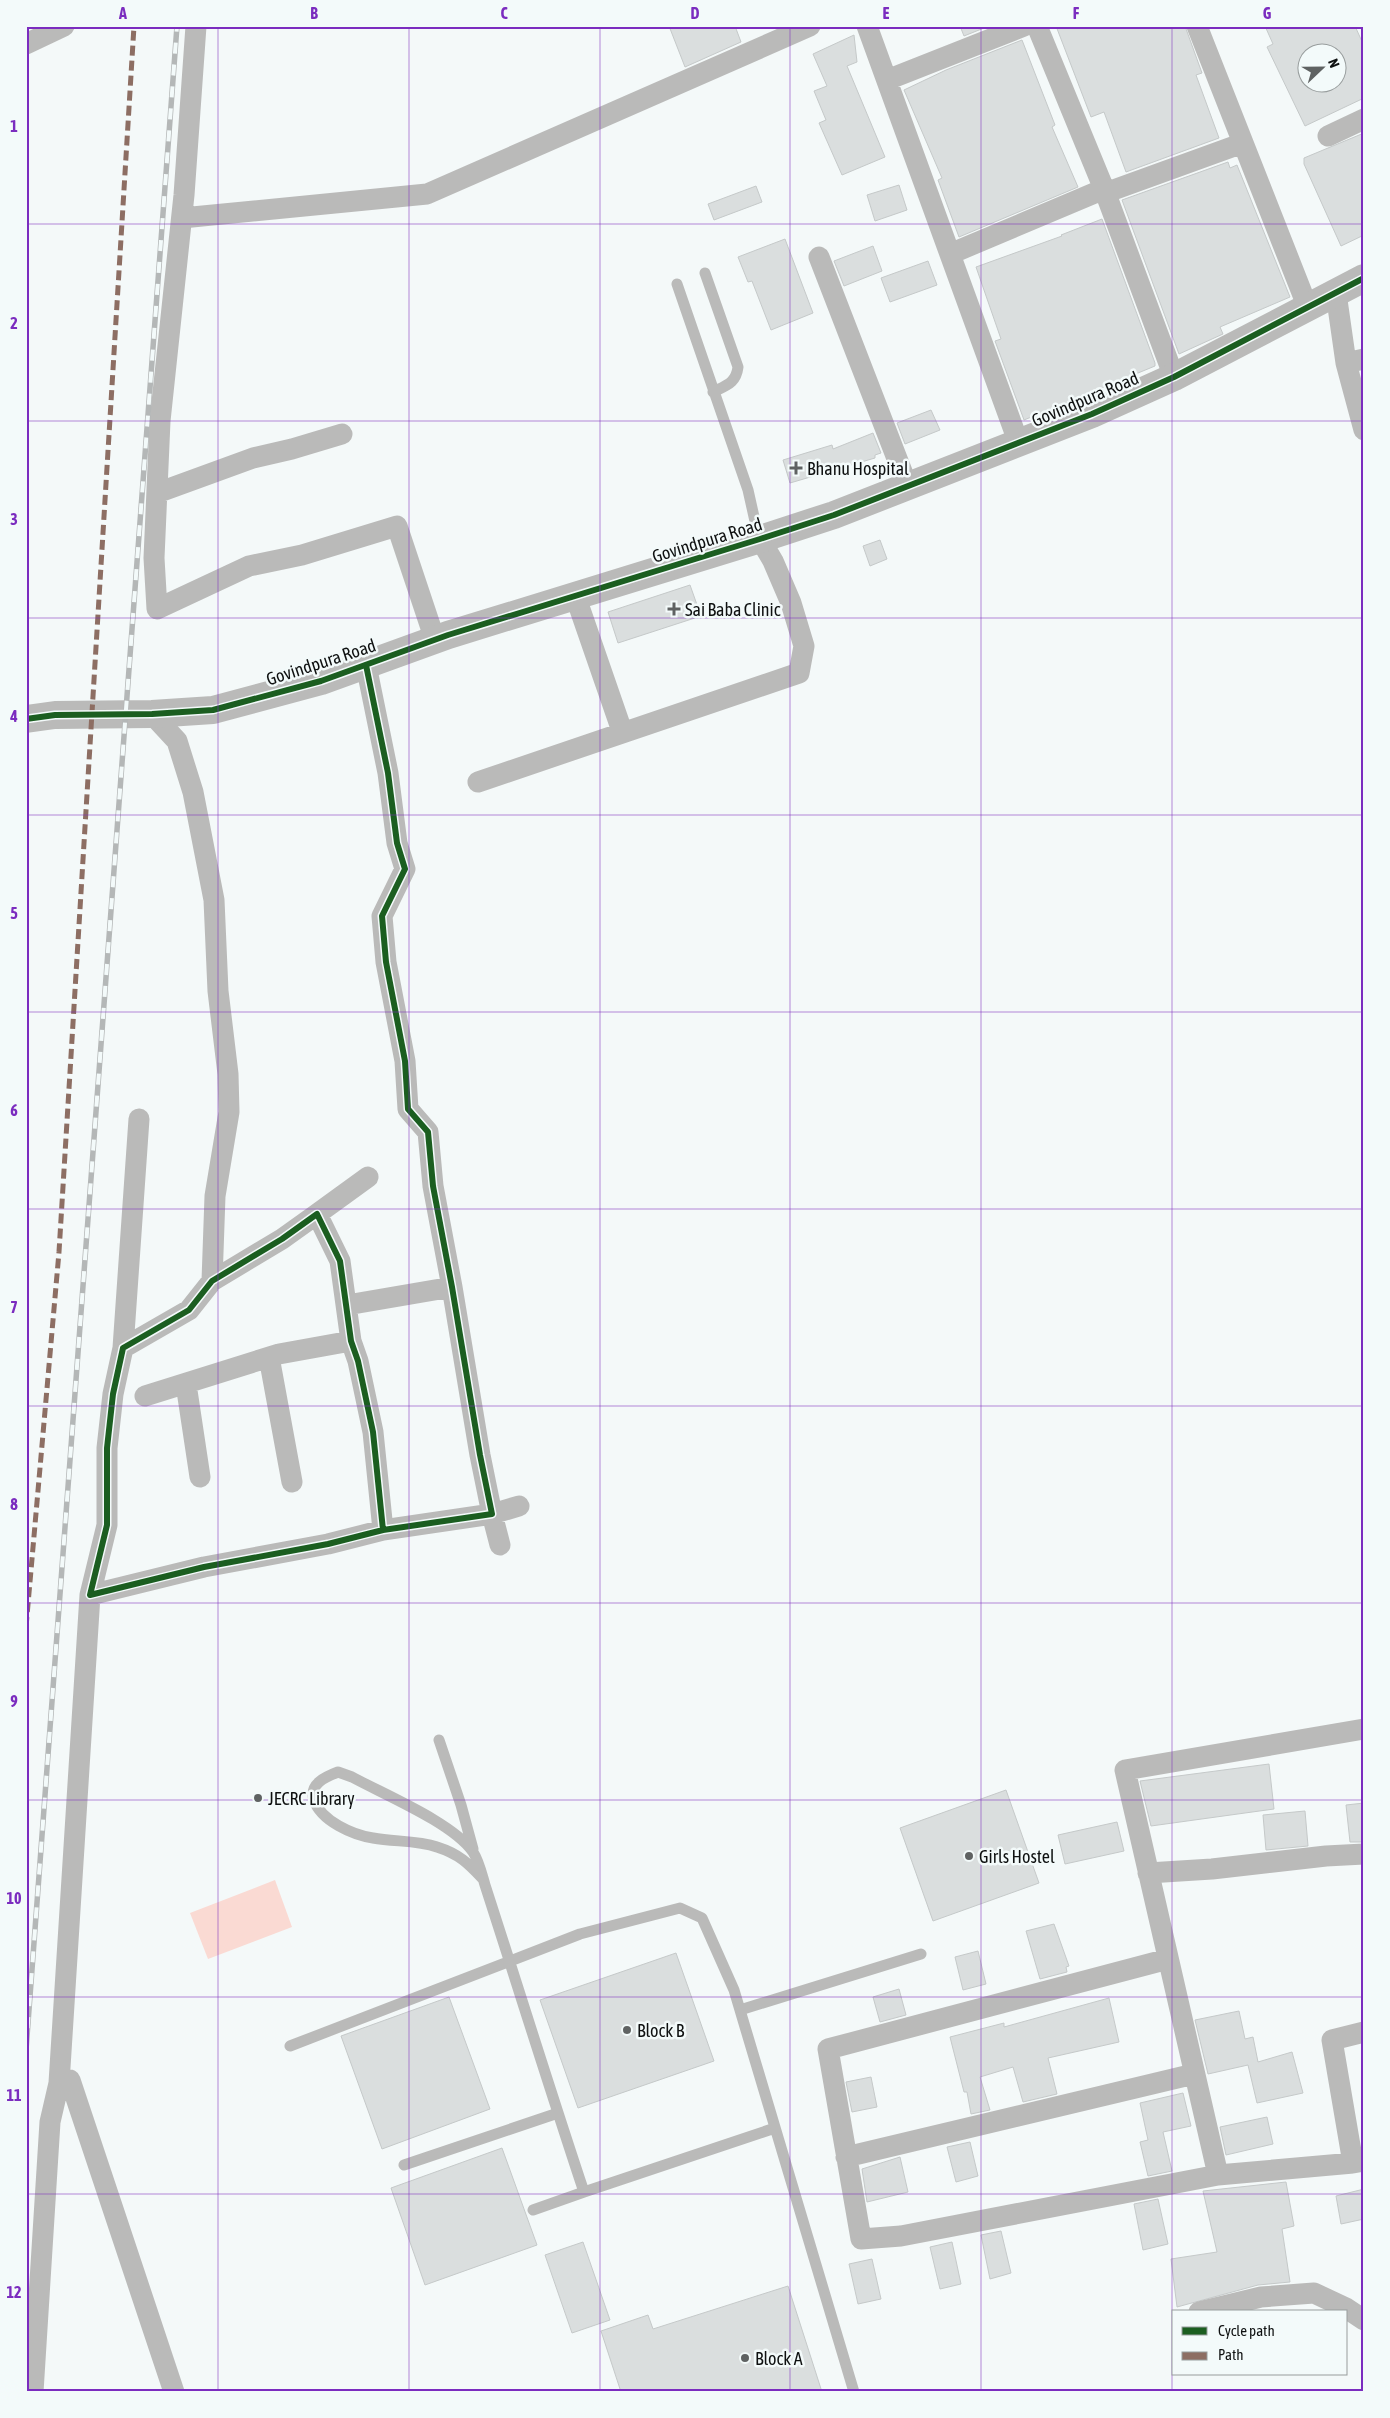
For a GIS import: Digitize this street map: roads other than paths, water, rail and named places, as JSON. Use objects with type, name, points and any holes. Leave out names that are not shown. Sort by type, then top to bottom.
[{"type":"street","points":[[26,44],[64,26]]},
{"type":"street","points":[[196,26],[182,218],[160,421],[154,558],[157,609],[249,566],[302,556],[397,526],[436,640]]},
{"type":"street","points":[[182,218],[427,194],[810,26]]},
{"type":"street","points":[[867,26],[1019,444]]},
{"type":"street","points":[[887,80],[1024,26]]},
{"type":"street","points":[[1036,26],[1104,191],[1174,377]]},
{"type":"street","points":[[1197,26],[1308,308]]},
{"type":"street","points":[[1328,136],[1364,119]]},
{"type":"street","points":[[950,254],[1104,191],[1243,142]]},
{"type":"street","points":[[819,257],[908,487]]},
{"type":"street","name":"Govindpura Road","points":[[26,719],[55,715],[152,714],[213,710],[321,681],[436,640],[575,595],[760,540],[908,487],[1092,414],[1174,377],[1364,278]]},
{"type":"street","points":[[1336,293],[1355,361],[1364,430]]},
{"type":"street","points":[[157,493],[253,458],[342,434]]},
{"type":"street","points":[[478,782],[622,731],[799,673],[804,646],[791,603],[777,570],[760,540]]},
{"type":"street","points":[[575,595],[622,731]]},
{"type":"street","points":[[366,665],[388,773],[397,843],[405,869],[382,916],[386,962],[406,1061],[408,1109],[428,1132],[433,1186],[452,1286],[461,1353],[492,1514],[500,1546]]},
{"type":"street","points":[[152,714],[177,741],[193,792],[214,900],[218,992],[228,1074],[229,1112],[215,1196],[212,1281]]},
{"type":"street","points":[[33,2392],[50,2122],[59,2083],[90,1595],[107,1525],[108,1448],[113,1394],[123,1348],[139,1119]]},
{"type":"street","points":[[123,1348],[189,1310],[212,1281],[282,1238],[368,1177]]},
{"type":"street","points":[[317,1214],[340,1260],[351,1341],[358,1361],[373,1432],[383,1530]]},
{"type":"street","points":[[347,1305],[452,1286]]},
{"type":"street","points":[[145,1396],[269,1357],[351,1341]]},
{"type":"street","points":[[269,1357],[292,1482]]},
{"type":"street","points":[[186,1384],[200,1477]]},
{"type":"street","points":[[90,1595],[204,1567],[328,1544],[383,1530],[492,1514],[519,1506]]},
{"type":"street","points":[[1218,2176],[1125,1770],[1364,1729]]},
{"type":"street","points":[[1148,1873],[1212,1869],[1326,1856],[1364,1854]]},
{"type":"street","points":[[1168,1959],[828,2049],[861,2239],[901,2236],[1218,2176],[1358,2162],[1332,2040],[1364,2032]]},
{"type":"street","points":[[846,2157],[1194,2074]]},
{"type":"street","points":[[59,2083],[70,2080],[174,2392]]},
{"type":"street","points":[[1207,2310],[1261,2297],[1314,2293],[1346,2308],[1364,2320]]},
{"type":"lane","points":[[705,273],[738,367],[737,376],[733,382],[713,392]]},
{"type":"lane","points":[[676,284],[748,490],[760,540]]},
{"type":"lane","points":[[439,1740],[584,2192]]},
{"type":"lane","points":[[474,1853],[453,1831],[352,1777],[338,1772],[325,1777],[315,1786],[312,1794],[316,1806],[324,1816],[341,1826],[371,1838],[436,1846],[460,1856],[483,1879]]},
{"type":"lane","points":[[290,2046],[580,1934],[680,1908],[702,1918],[734,1990],[854,2392]]},
{"type":"lane","points":[[740,2010],[921,1954]]},
{"type":"lane","points":[[404,2165],[558,2113]]},
{"type":"lane","points":[[533,2210],[775,2128]]},
{"type":"railway","points":[[26,2050],[177,26]]},
{"type":"place","name":"Bhanu Hospital","points":[[796,468]]},
{"type":"place","name":"Sai Baba Clinic","points":[[674,609]]},
{"type":"place","name":"JECRC Library","points":[[258,1798]]},
{"type":"place","name":"Girls Hostel","points":[[969,1856]]},
{"type":"place","name":"Block B","points":[[627,2030]]},
{"type":"place","name":"Block A","points":[[745,2358]]}]
